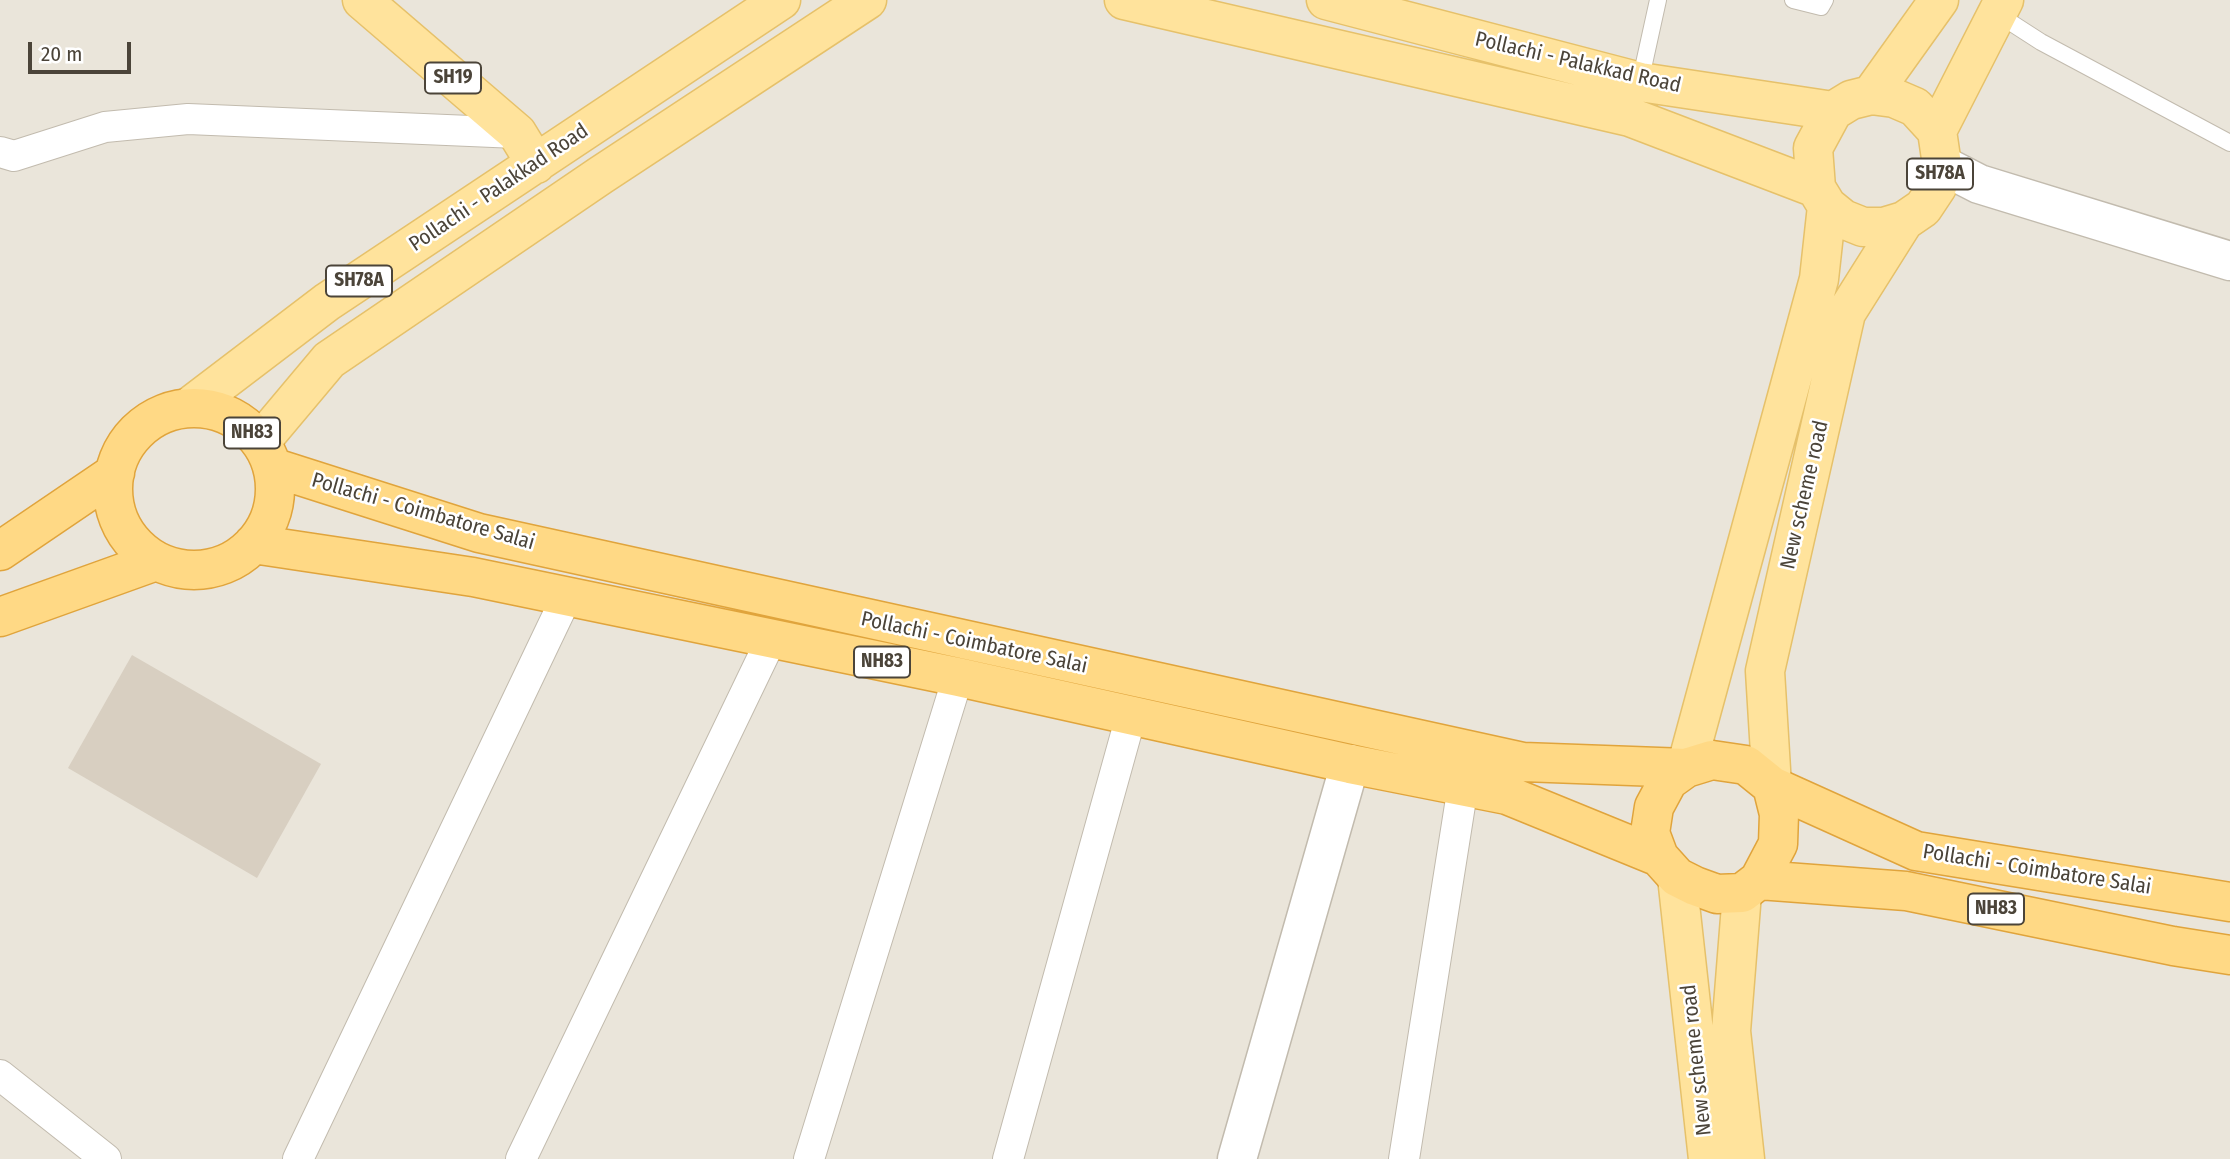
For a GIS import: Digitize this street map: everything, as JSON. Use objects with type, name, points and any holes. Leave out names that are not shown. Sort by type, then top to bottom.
[{"type":"highway","name":"Pollachi - Coimbatore Salai","points":[[189,407],[216,410],[241,422],[266,454],[275,494],[268,521],[253,544],[231,561],[207,569],[181,569],[156,561],[135,545],[121,524],[114,499],[115,472],[124,448],[140,428],[162,414],[189,407]]},
{"type":"highway","name":"Pollachi - Coimbatore Salai","points":[[266,454],[479,533],[1523,762],[1686,768],[1713,760],[1746,765],[1772,786],[1916,850],[2230,902]]},
{"type":"highway","points":[[0,551],[115,472]]},
{"type":"highway","name":"Pollachi - Coimbatore Salai","points":[[253,544],[473,577],[958,677],[1350,764],[1517,797],[1668,867],[1695,886],[1717,894],[1751,886],[1906,891],[2173,946],[2230,955]]},
{"type":"highway","points":[[0,617],[156,561]]},
{"type":"highway","points":[[1668,867],[1650,833],[1654,807],[1668,781],[1686,768]]},
{"type":"highway","points":[[1751,886],[1778,844],[1779,814],[1772,786]]},
{"type":"main road","name":"SH19","points":[[362,0],[526,148]]},
{"type":"main road","name":"Pollachi - Palakkad Road","points":[[189,407],[526,148],[781,0]]},
{"type":"main road","points":[[266,454],[329,360],[601,175],[867,0]]},
{"type":"main road","points":[[1124,0],[1630,117],[1821,197]]},
{"type":"main road","name":"Pollachi - Palakkad Road","points":[[1326,0],[1640,82],[1833,111]]},
{"type":"main road","points":[[1821,197],[1812,148],[1833,111],[1851,100],[1871,95],[1939,0]]},
{"type":"main road","name":"SH78A","points":[[1821,197],[1843,219],[1863,227],[1884,227],[1904,221],[1923,208],[2000,7]]},
{"type":"main road","name":"SH78A","points":[[1871,95],[1894,98],[1914,107],[1939,161]]},
{"type":"main road","name":"New scheme road","points":[[1686,768],[1819,279],[1821,197]]},
{"type":"main road","name":"New scheme road","points":[[1772,786],[1765,671],[1846,313],[1904,221]]},
{"type":"main road","name":"New scheme road","points":[[1668,867],[1708,1159]]},
{"type":"main road","name":"New scheme road","points":[[1745,1159],[1731,1031],[1751,886]]},
{"type":"street","points":[[0,152],[14,156],[105,127],[188,119],[526,148]]},
{"type":"street","points":[[1939,161],[1979,184],[2230,261]]},
{"type":"street","points":[[298,1159],[567,596]]},
{"type":"street","points":[[522,1159],[771,640]]},
{"type":"street","points":[[809,1159],[958,677]]},
{"type":"street","points":[[1008,1159],[1131,716]]},
{"type":"street","points":[[1237,1159],[1350,764]]},
{"type":"street","points":[[1404,1159],[1463,786]]},
{"type":"street","points":[[0,1075],[106,1159]]},
{"type":"lane","points":[[1640,82],[1658,0]]},
{"type":"lane","points":[[1793,0],[1821,7],[1825,0]]},
{"type":"lane","points":[[2000,7],[2041,42],[2230,143]]},
{"type":"shaded area","points":[[0,0],[2230,0],[2230,1159],[0,1159]]},
{"type":"building","points":[[132,655],[321,764],[257,878],[68,768]]}]
